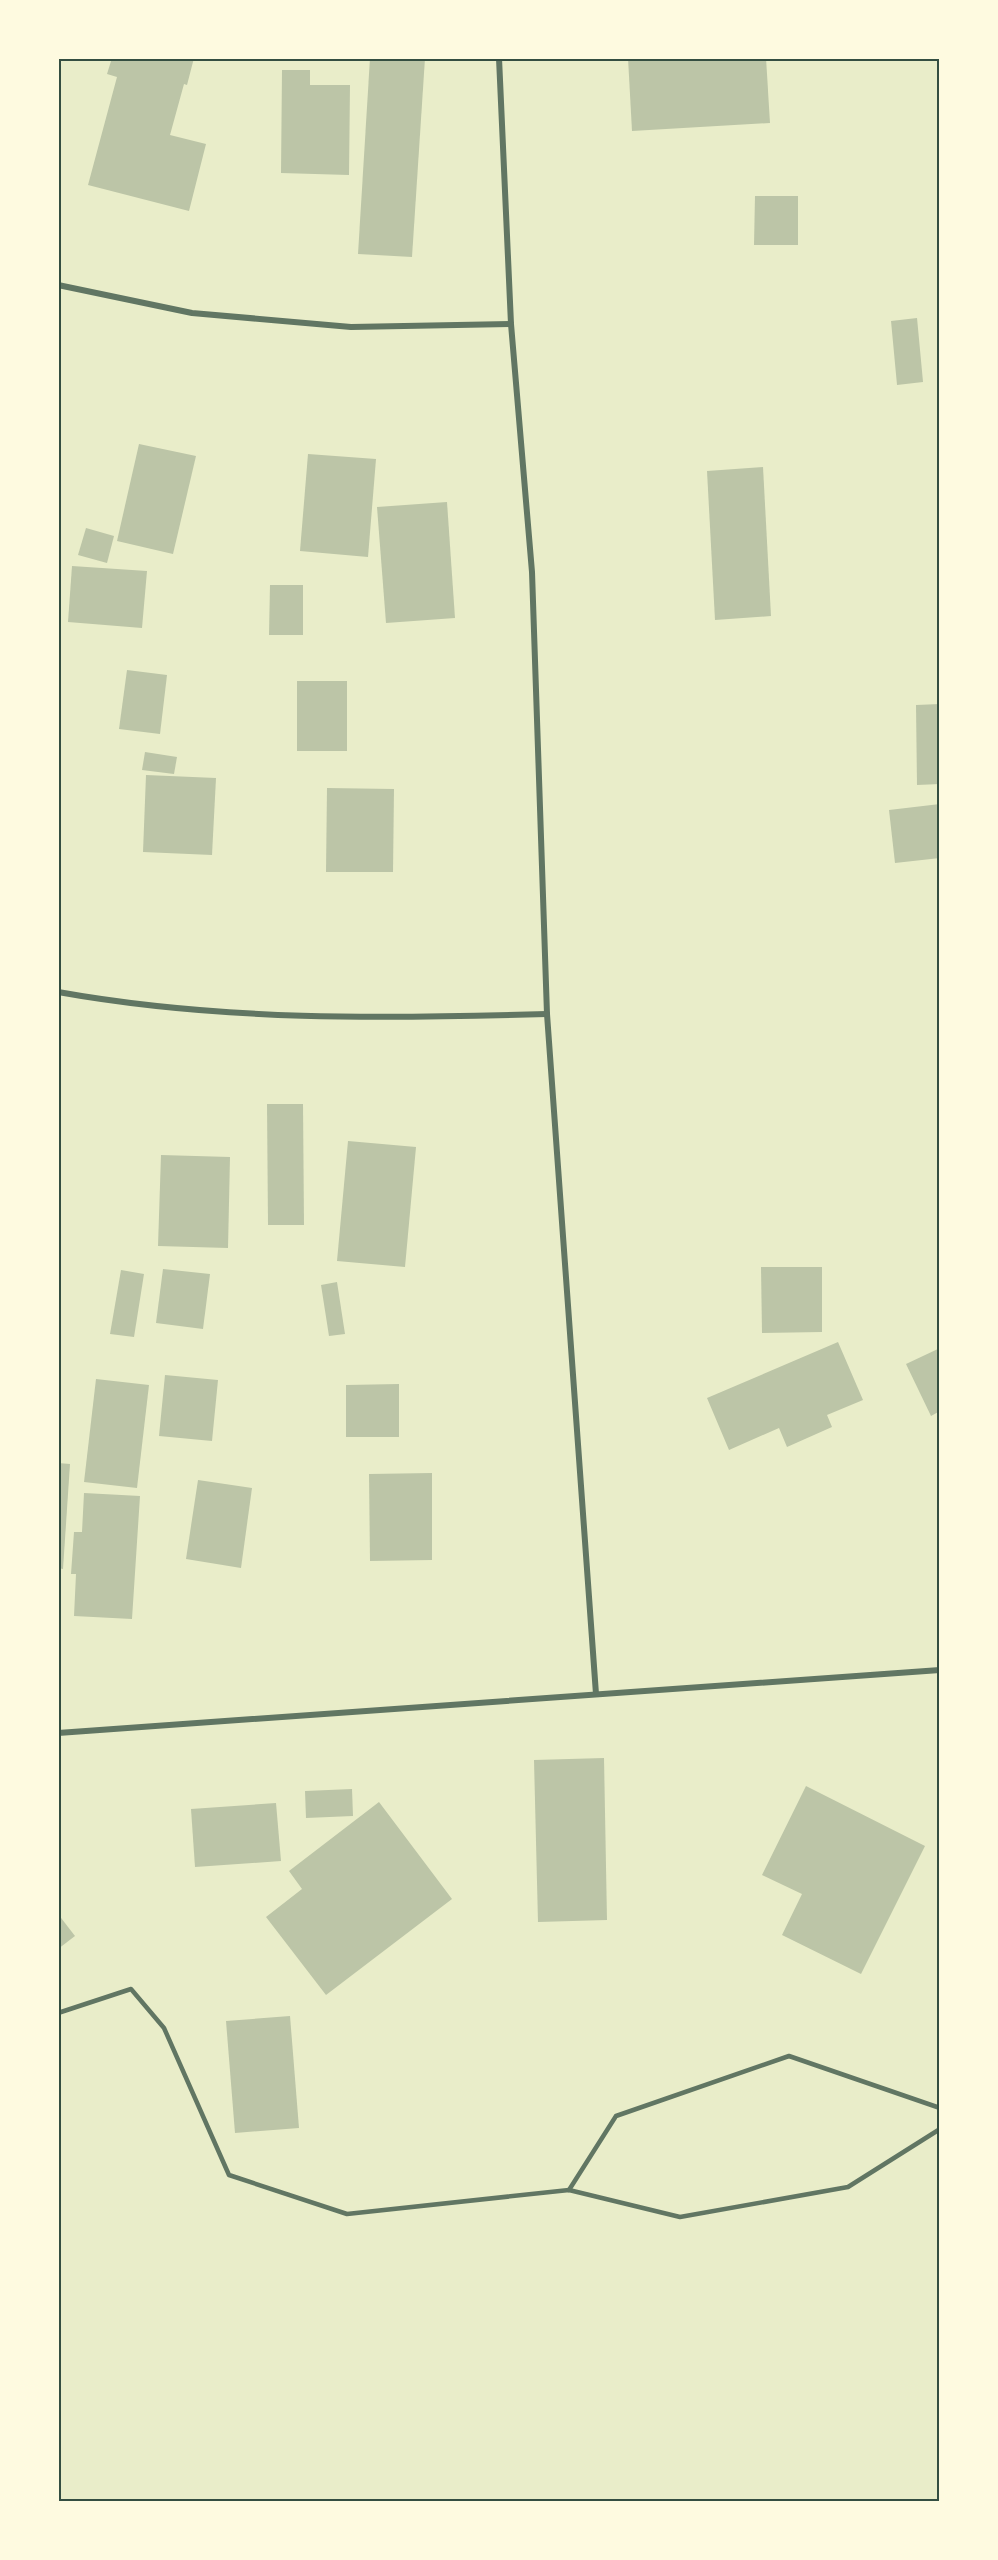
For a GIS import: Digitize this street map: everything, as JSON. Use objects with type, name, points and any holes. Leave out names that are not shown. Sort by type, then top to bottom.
[{"type":"street","points":[[499,58],[511,324],[532,572],[547,1014],[596,1694]]},
{"type":"street","points":[[58,285],[204,314],[351,327],[511,324]]},
{"type":"street","points":[[58,992],[96,999],[245,1014],[396,1018],[547,1014]]},
{"type":"street","points":[[58,1733],[939,1670]]},
{"type":"lane","points":[[58,2013],[131,1989],[164,2028],[229,2175],[347,2214],[569,2190],[680,2217],[848,2187],[939,2129]]},
{"type":"lane","points":[[569,2190],[616,2116],[789,2056],[939,2108]]},
{"type":"building","points":[[112,58],[194,58],[187,85],[184,84],[170,135],[206,144],[189,211],[88,185],[117,77],[107,74]]},
{"type":"building","points":[[370,58],[425,58],[412,257],[358,254]]},
{"type":"building","points":[[628,58],[766,58],[770,123],[632,131]]},
{"type":"building","points":[[282,70],[310,70],[310,85],[350,85],[349,175],[281,173]]},
{"type":"building","points":[[755,196],[798,196],[798,245],[754,245]]},
{"type":"building","points":[[917,318],[923,382],[897,385],[891,321]]},
{"type":"building","points":[[139,444],[196,456],[173,554],[117,541]]},
{"type":"building","points":[[308,454],[376,459],[368,557],[300,551]]},
{"type":"building","points":[[763,467],[771,616],[715,620],[707,471]]},
{"type":"building","points":[[447,502],[455,618],[386,623],[377,507]]},
{"type":"building","points":[[86,528],[114,536],[107,563],[78,555]]},
{"type":"building","points":[[72,566],[147,571],[142,628],[68,622]]},
{"type":"building","points":[[270,585],[303,585],[303,635],[269,635]]},
{"type":"building","points":[[127,670],[167,675],[160,734],[119,729]]},
{"type":"building","points":[[297,681],[347,681],[347,751],[297,751]]},
{"type":"building","points":[[940,704],[940,784],[917,785],[916,705]]},
{"type":"building","points":[[145,752],[177,757],[174,774],[142,770]]},
{"type":"building","points":[[146,775],[216,778],[212,855],[143,852]]},
{"type":"building","points":[[327,788],[394,789],[393,872],[326,872]]},
{"type":"building","points":[[940,804],[940,858],[895,863],[889,810]]},
{"type":"building","points":[[267,1104],[303,1104],[304,1225],[268,1225]]},
{"type":"building","points":[[348,1141],[416,1147],[405,1267],[337,1261]]},
{"type":"building","points":[[161,1155],[230,1157],[228,1248],[158,1246]]},
{"type":"building","points":[[761,1267],[822,1267],[822,1332],[762,1333]]},
{"type":"building","points":[[163,1269],[210,1274],[203,1329],[156,1323]]},
{"type":"building","points":[[121,1270],[144,1274],[134,1337],[110,1334]]},
{"type":"building","points":[[337,1282],[345,1334],[329,1336],[321,1285]]},
{"type":"building","points":[[838,1342],[863,1400],[827,1415],[832,1427],[787,1447],[779,1428],[729,1450],[707,1398]]},
{"type":"building","points":[[940,1348],[940,1411],[931,1416],[906,1364]]},
{"type":"building","points":[[165,1375],[218,1380],[212,1441],[159,1436]]},
{"type":"building","points":[[96,1379],[149,1385],[137,1488],[84,1482]]},
{"type":"building","points":[[399,1384],[399,1437],[346,1437],[346,1385]]},
{"type":"building","points":[[58,1463],[70,1464],[63,1569],[58,1568]]},
{"type":"building","points":[[432,1473],[432,1560],[370,1561],[369,1474]]},
{"type":"building","points":[[198,1480],[252,1488],[241,1568],[186,1559]]},
{"type":"building","points":[[84,1493],[140,1496],[132,1619],[74,1616],[76,1574],[71,1574],[74,1532],[82,1532]]},
{"type":"building","points":[[604,1758],[607,1920],[538,1922],[534,1760]]},
{"type":"building","points":[[806,1786],[925,1846],[861,1974],[782,1935],[802,1894],[762,1875]]},
{"type":"building","points":[[352,1789],[353,1816],[306,1818],[305,1791]]},
{"type":"building","points":[[379,1802],[452,1899],[326,1995],[266,1917],[302,1889],[289,1871]]},
{"type":"building","points":[[276,1803],[281,1861],[195,1867],[191,1809]]},
{"type":"building","points":[[58,1914],[75,1936],[58,1949]]},
{"type":"building","points":[[290,2016],[299,2128],[235,2133],[226,2021]]}]
